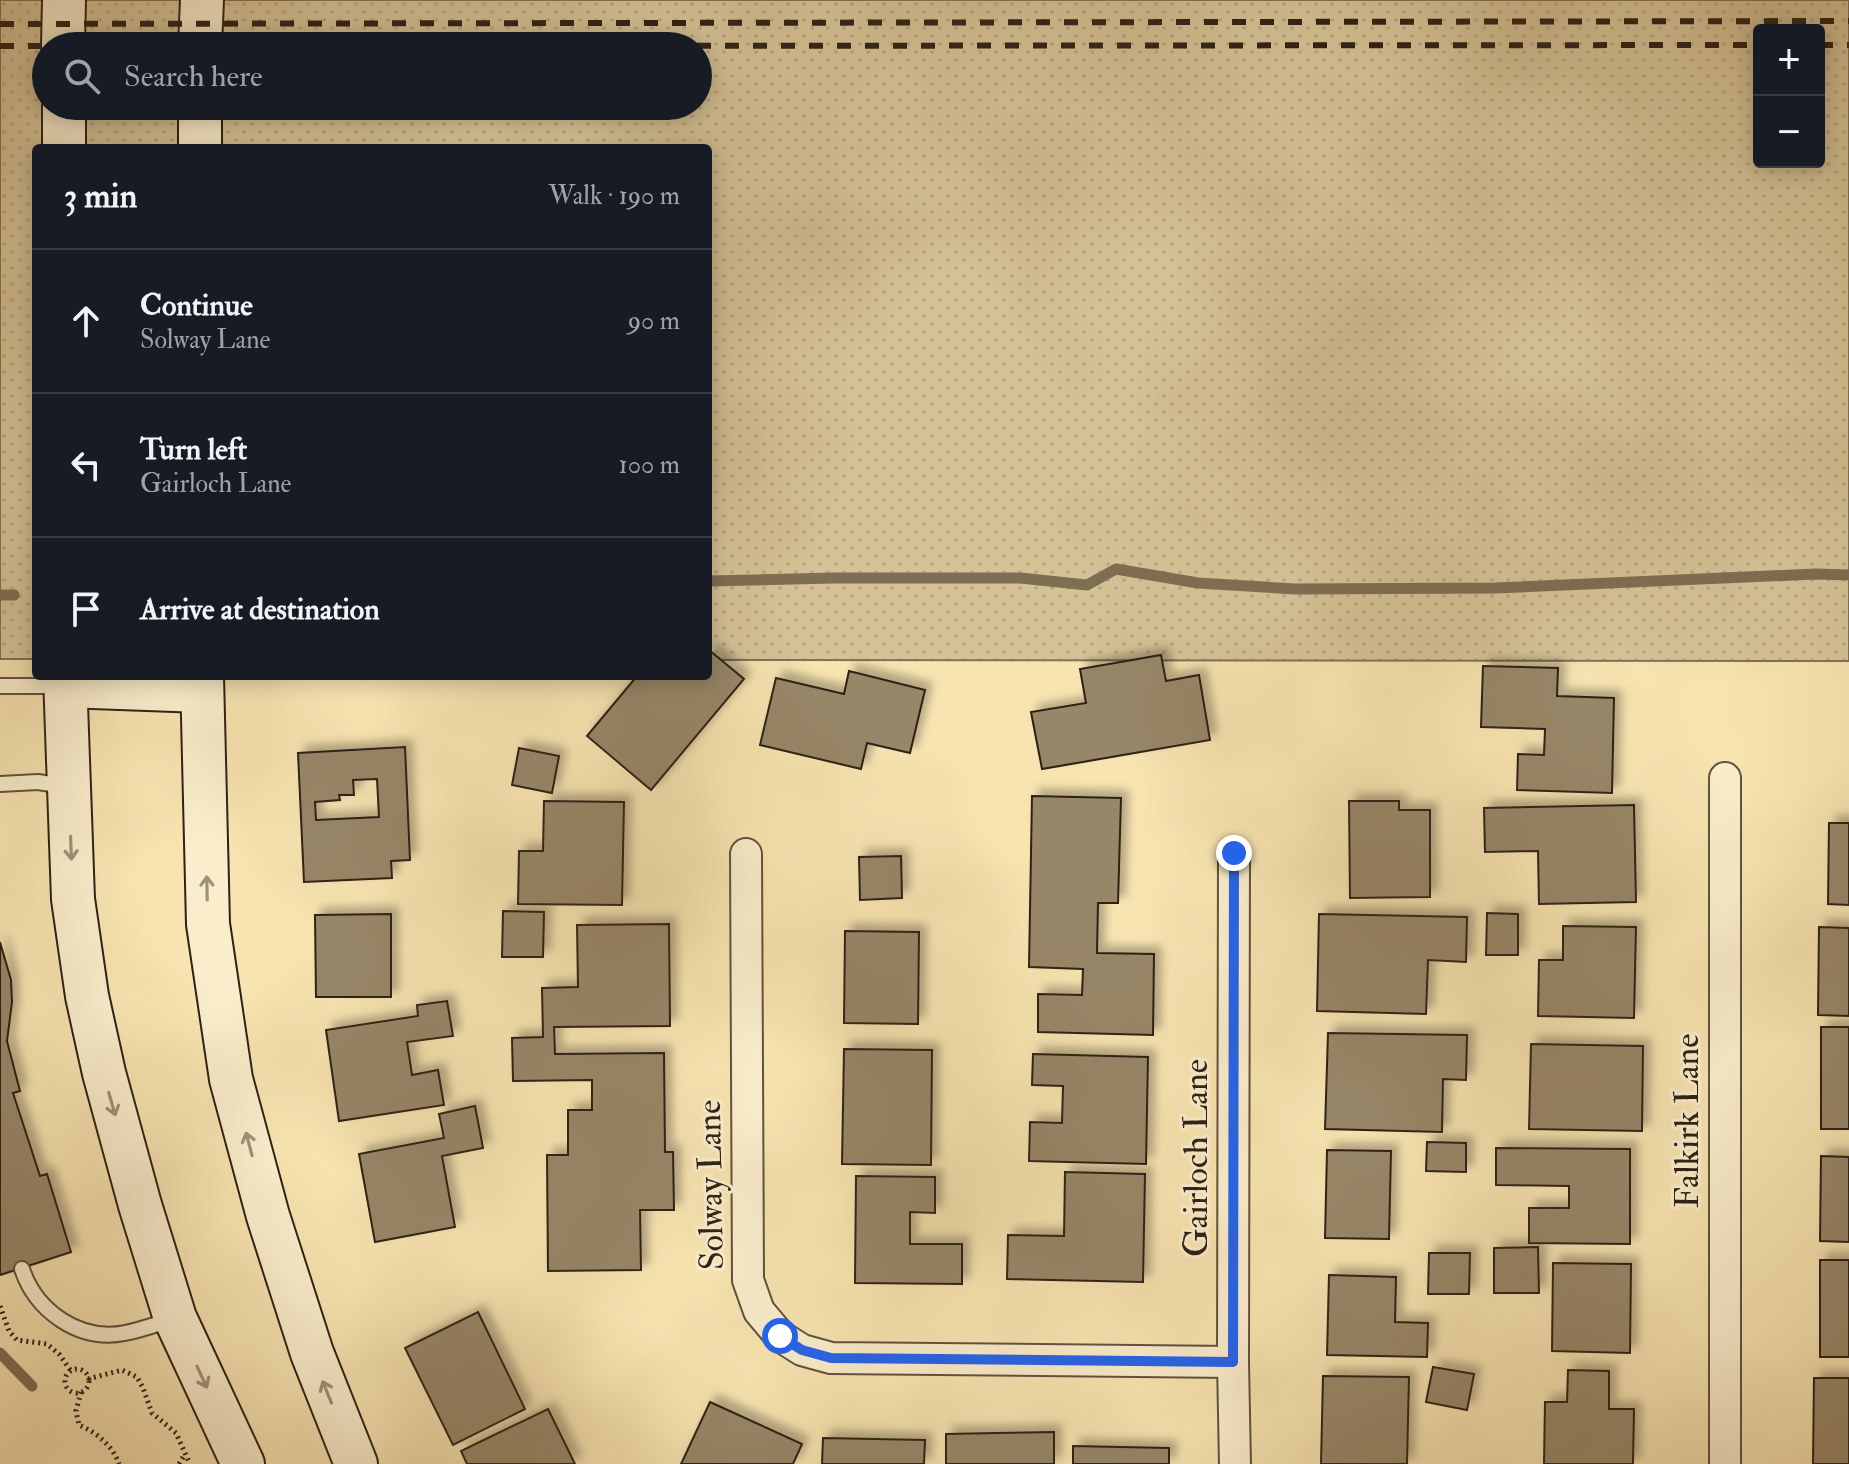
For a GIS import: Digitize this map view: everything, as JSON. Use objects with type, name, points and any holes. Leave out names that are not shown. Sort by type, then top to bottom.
[{"type":"main road","points":[[63,32],[64,0]]},
{"type":"main road","points":[[201,32],[202,0]]},
{"type":"main road","points":[[64,120],[64,144]]},
{"type":"main road","points":[[200,120],[200,144]]},
{"type":"main road","points":[[243,1464],[175,1318],[108,1088],[87,996],[73,899],[65,681],[202,684],[208,924],[231,1079],[268,1216],[312,1353],[356,1464]]},
{"type":"street","name":"Falkirk Lane","points":[[1725,778],[1725,1464]]},
{"type":"street","name":"Gairloch Lane","points":[[1234,853],[1235,1464]]},
{"type":"street","name":"Solway Lane","points":[[746,854],[748,1280],[759,1311],[780,1336],[802,1350],[831,1358],[1233,1362]]},
{"type":"lane","points":[[0,686],[65,681]]},
{"type":"lane","points":[[0,784],[38,782],[68,787]]},
{"type":"lane","points":[[22,1269],[36,1298],[70,1327],[94,1333],[122,1334],[175,1318]]},
{"type":"path","points":[[0,1306],[9,1331],[17,1340],[47,1344],[71,1371]]},
{"type":"path","points":[[80,1369],[88,1379],[86,1389],[81,1392],[74,1392],[65,1383],[71,1371],[80,1369]]},
{"type":"path","points":[[88,1379],[122,1370],[137,1377],[152,1413],[176,1433],[190,1464]]},
{"type":"path","points":[[81,1392],[76,1411],[79,1425],[103,1441],[119,1464]]},
{"type":"path","points":[[179,1464],[186,1454]]},
{"type":"shaded area","points":[[0,0],[1849,0],[1849,661],[712,660],[712,144],[32,144],[32,659],[0,659]]},
{"type":"building","points":[[712,652],[744,679],[651,790],[587,736],[634,680],[712,680]]},
{"type":"building","points":[[1161,655],[1166,681],[1199,675],[1210,740],[1042,769],[1031,712],[1086,703],[1080,669]]},
{"type":"building","points":[[1483,666],[1558,668],[1557,696],[1614,698],[1612,793],[1517,790],[1518,754],[1544,755],[1545,729],[1481,727]]},
{"type":"building","points":[[849,671],[925,690],[910,753],[867,743],[861,769],[760,745],[776,678],[844,694]]},
{"type":"building","points":[[405,747],[410,860],[391,861],[392,878],[304,882],[298,753]],"holes":[[[377,779],[379,817],[316,820],[315,802],[340,800],[339,795],[354,795],[353,780]]]},
{"type":"building","points":[[519,748],[559,756],[552,793],[512,785]]},
{"type":"building","points":[[1032,796],[1121,798],[1118,903],[1098,903],[1097,953],[1154,954],[1153,1035],[1038,1032],[1038,994],[1082,995],[1083,969],[1029,967]]},
{"type":"building","points":[[544,801],[624,802],[622,905],[518,904],[519,851],[543,851]]},
{"type":"building","points":[[1349,801],[1399,801],[1399,810],[1430,810],[1430,897],[1350,898]]},
{"type":"building","points":[[1634,805],[1636,902],[1539,904],[1538,851],[1485,852],[1484,808]]},
{"type":"building","points":[[1829,823],[1849,823],[1849,905],[1828,904]]},
{"type":"building","points":[[901,856],[902,898],[860,900],[859,857]]},
{"type":"building","points":[[503,911],[544,912],[543,957],[502,957]]},
{"type":"building","points":[[1487,913],[1518,914],[1518,955],[1486,955]]},
{"type":"building","points":[[391,914],[391,997],[316,997],[315,915]]},
{"type":"building","points":[[1319,914],[1467,917],[1466,962],[1428,960],[1426,1014],[1317,1011]]},
{"type":"building","points":[[669,924],[670,1026],[554,1027],[555,1054],[664,1053],[665,1152],[673,1152],[674,1210],[640,1210],[641,1270],[548,1271],[547,1155],[568,1155],[568,1110],[592,1110],[592,1080],[513,1081],[512,1038],[543,1037],[542,988],[578,987],[577,925]]},
{"type":"building","points":[[1563,926],[1636,927],[1634,1018],[1538,1016],[1539,960],[1563,960]]},
{"type":"building","points":[[1819,927],[1849,928],[1849,1016],[1818,1015]]},
{"type":"building","points":[[845,931],[919,932],[918,1024],[844,1023]]},
{"type":"building","points":[[0,942],[11,980],[12,1002],[7,1041],[20,1091],[13,1093],[40,1176],[47,1174],[71,1252],[0,1275]]},
{"type":"building","points":[[447,1001],[453,1036],[407,1042],[412,1075],[438,1070],[444,1105],[339,1121],[326,1030],[418,1016],[417,1005]]},
{"type":"building","points":[[1821,1027],[1849,1027],[1849,1129],[1821,1129]]},
{"type":"building","points":[[1328,1033],[1467,1035],[1466,1080],[1443,1079],[1442,1132],[1325,1129]]},
{"type":"building","points":[[1531,1044],[1643,1046],[1642,1131],[1529,1129]]},
{"type":"building","points":[[844,1049],[932,1050],[931,1165],[842,1164]]},
{"type":"building","points":[[1033,1054],[1148,1057],[1146,1164],[1029,1161],[1030,1122],[1062,1123],[1063,1086],[1032,1085]]},
{"type":"building","points":[[475,1106],[483,1148],[442,1156],[455,1227],[375,1242],[359,1154],[444,1138],[439,1114]]},
{"type":"building","points":[[1427,1142],[1466,1143],[1466,1172],[1426,1171]]},
{"type":"building","points":[[1496,1148],[1630,1149],[1630,1244],[1529,1243],[1529,1208],[1569,1208],[1569,1186],[1496,1185]]},
{"type":"building","points":[[1327,1150],[1391,1151],[1389,1239],[1325,1238]]},
{"type":"building","points":[[1821,1156],[1849,1157],[1849,1242],[1820,1241]]},
{"type":"building","points":[[1065,1172],[1145,1174],[1143,1282],[1007,1279],[1008,1235],[1064,1236]]},
{"type":"building","points":[[856,1176],[935,1177],[935,1213],[910,1212],[910,1244],[962,1244],[962,1284],[855,1283]]},
{"type":"building","points":[[1538,1247],[1539,1293],[1494,1293],[1494,1248]]},
{"type":"building","points":[[1429,1253],[1470,1253],[1469,1294],[1428,1294]]},
{"type":"building","points":[[1820,1260],[1849,1260],[1849,1357],[1820,1357]]},
{"type":"building","points":[[1553,1263],[1631,1264],[1630,1353],[1552,1351]]},
{"type":"building","points":[[1329,1275],[1396,1277],[1395,1322],[1428,1323],[1427,1357],[1327,1355]]},
{"type":"building","points":[[478,1312],[525,1409],[453,1445],[405,1348]]},
{"type":"building","points":[[1433,1367],[1474,1374],[1467,1410],[1426,1402]]},
{"type":"building","points":[[1568,1370],[1609,1371],[1609,1409],[1634,1409],[1633,1464],[1544,1464],[1545,1402],[1567,1402]]},
{"type":"building","points":[[1323,1376],[1409,1377],[1407,1464],[1321,1464]]},
{"type":"building","points":[[1814,1378],[1849,1378],[1849,1464],[1813,1464]]},
{"type":"building","points":[[710,1402],[802,1444],[793,1464],[681,1464]]},
{"type":"building","points":[[548,1409],[575,1464],[467,1464],[461,1451]]},
{"type":"building","points":[[1054,1432],[1054,1464],[946,1464],[946,1434]]},
{"type":"building","points":[[823,1438],[925,1440],[924,1464],[822,1464]]},
{"type":"building","points":[[1073,1446],[1169,1448],[1169,1464],[1073,1464]]},
{"type":"waterway","points":[[712,581],[1020,578],[1087,585],[1116,569],[1198,583],[1295,589],[1495,588],[1849,575]]},
{"type":"waterway","points":[[0,595],[14,595]]},
{"type":"waterway","points":[[0,1353],[32,1386]]},
{"type":"railway","points":[[0,24],[1849,21]]},
{"type":"railway","points":[[712,46],[1753,45]]},
{"type":"railway","points":[[1825,45],[1849,45]]},
{"type":"railway","points":[[0,46],[32,46]]},
{"type":"route","points":[[780,1336],[802,1350],[831,1358],[1233,1362],[1234,853]]}]
